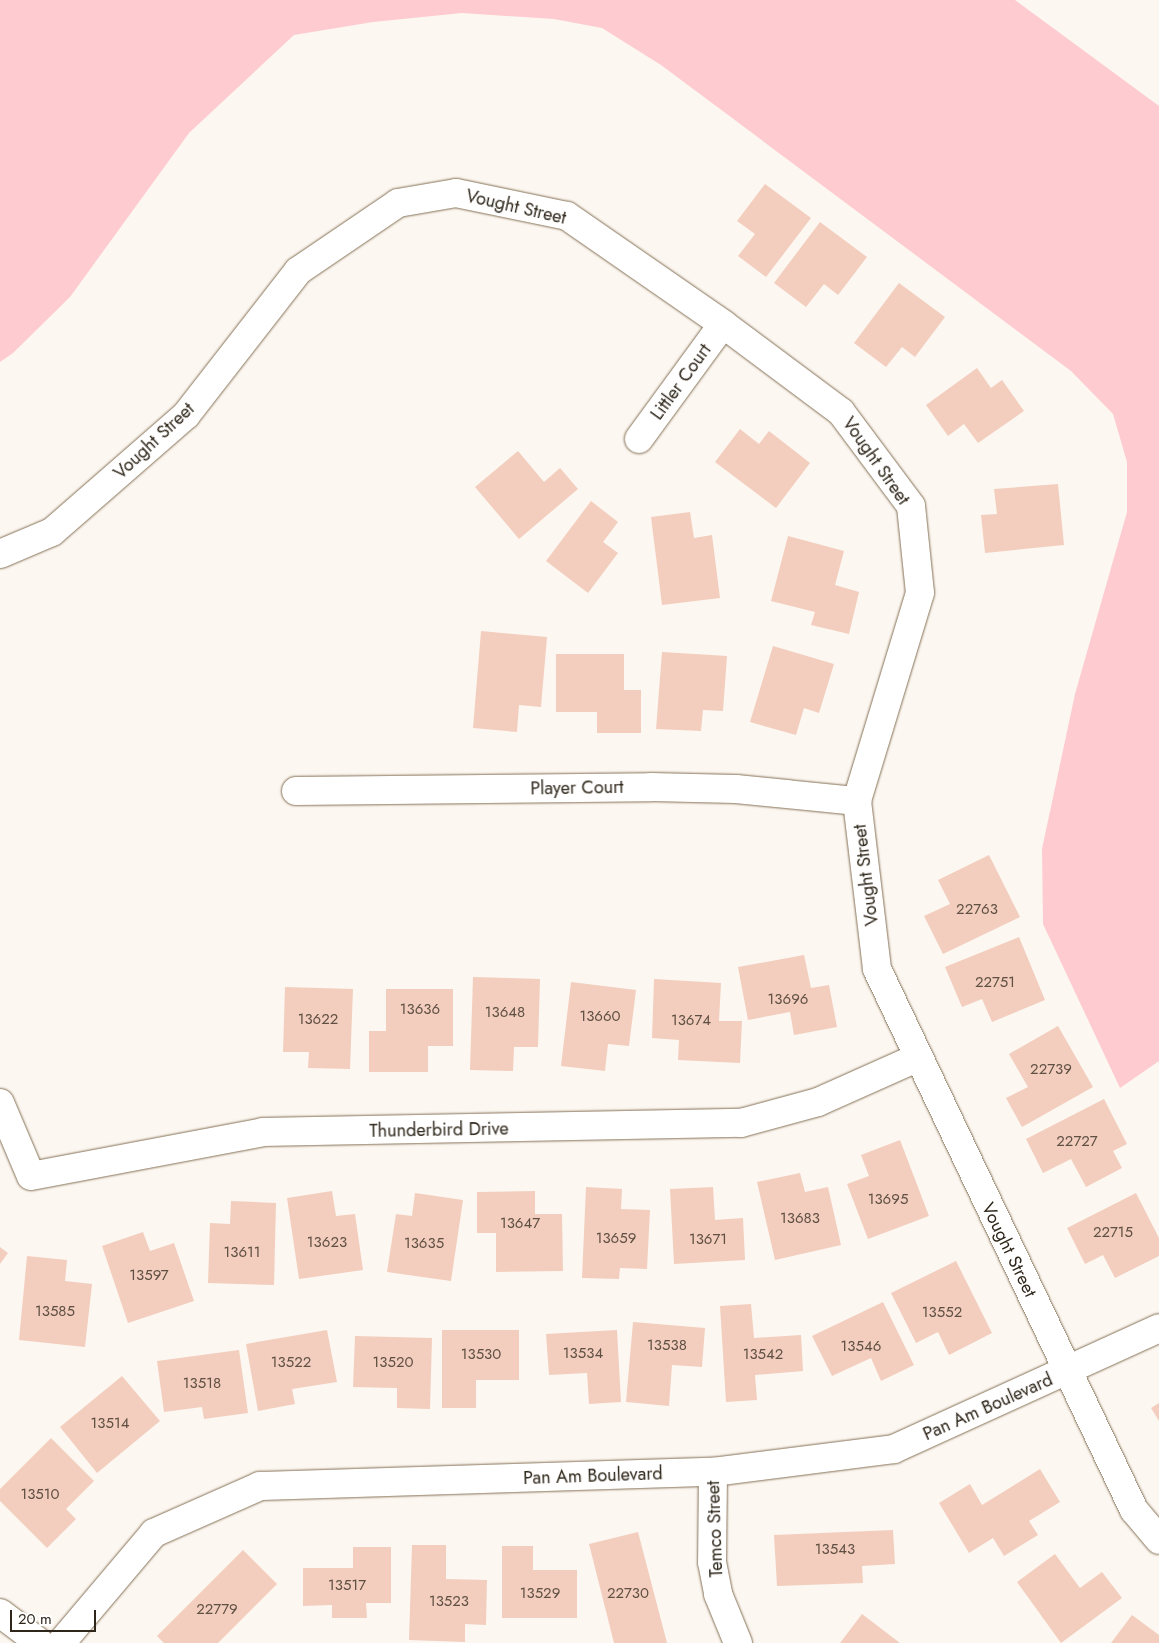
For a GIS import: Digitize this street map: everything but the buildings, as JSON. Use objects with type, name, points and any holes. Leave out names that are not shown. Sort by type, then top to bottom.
[{"type":"street","name":"Vought Street","points":[[0,554],[52,532],[186,415],[298,271],[398,203],[456,193],[567,216],[723,324],[841,412],[911,506],[920,593],[857,801],[877,969],[917,1058],[1134,1510],[1159,1540]]},
{"type":"street","name":"Littler Court","points":[[640,439],[723,324]]},
{"type":"street","name":"Player Court","points":[[296,791],[651,787],[736,789],[857,801]]},
{"type":"street","name":"Thunderbird Drive","points":[[0,1103],[31,1176],[264,1132],[741,1123],[818,1102],[917,1058]]},
{"type":"street","name":"Pan Am Boulevard","points":[[61,1643],[154,1533],[260,1486],[713,1472],[894,1449],[1067,1372],[1159,1328]]},
{"type":"street","name":"Temco Street","points":[[713,1472],[712,1562],[718,1594],[738,1643]]},
{"type":"street","points":[[0,1613],[40,1643]]},
{"type":"shaded area","points":[[0,0],[1015,0],[1159,106],[1159,1061],[1120,1088],[1043,924],[1042,849],[1075,694],[1127,512],[1127,462],[1113,414],[1071,371],[661,65],[602,28],[554,19],[462,13],[373,22],[294,35],[189,133],[70,297],[13,353],[0,362]]}]
